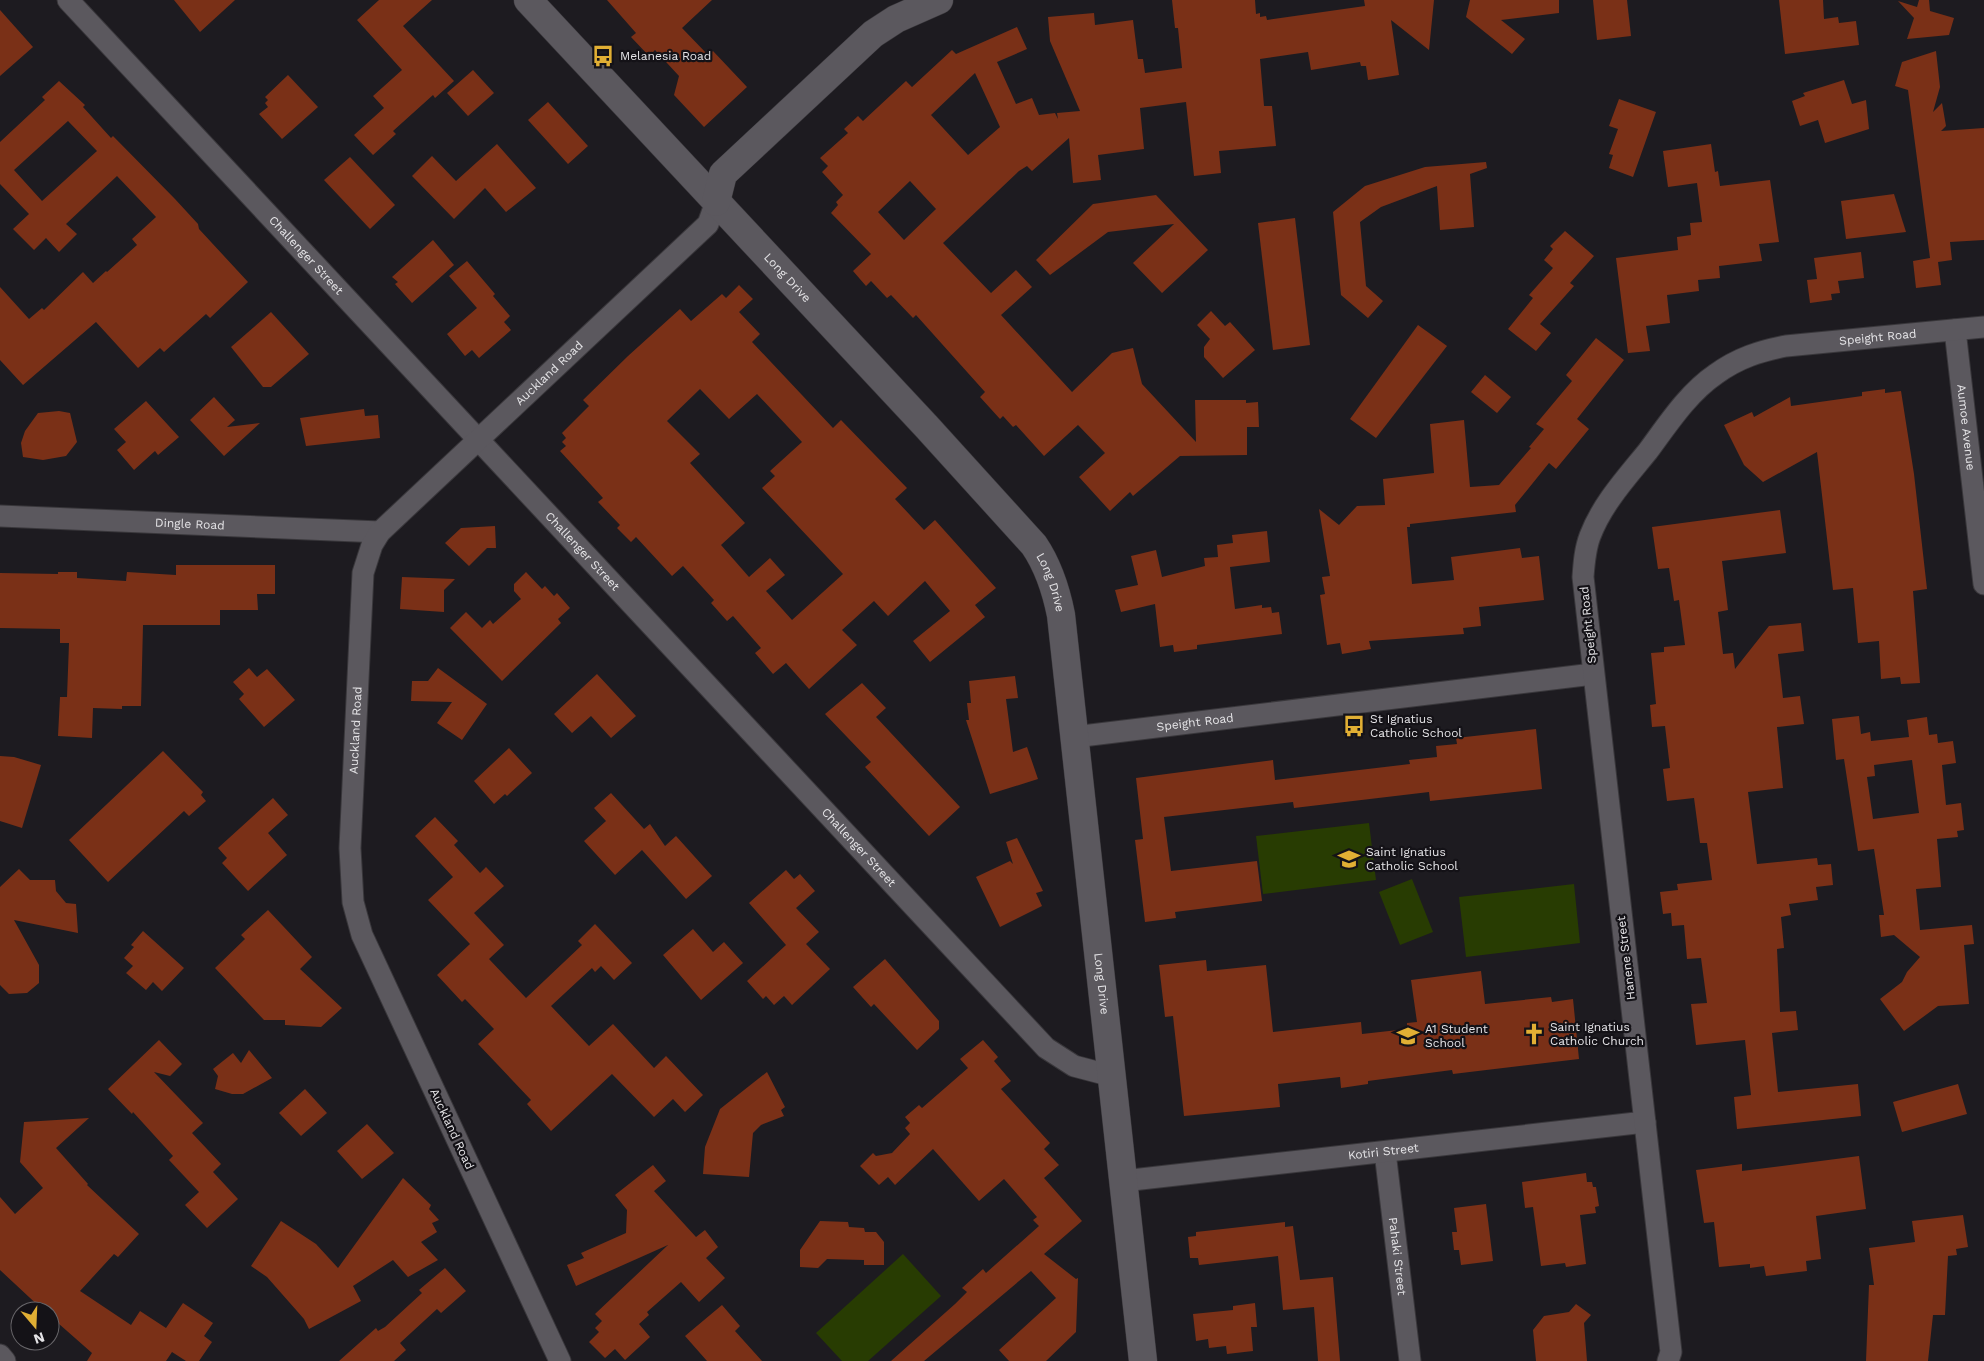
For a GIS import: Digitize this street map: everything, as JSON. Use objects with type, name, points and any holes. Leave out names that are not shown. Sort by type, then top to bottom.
[{"type":"street","name":"Challenger Street","points":[[68,0],[1046,1048],[1074,1066],[1112,1076]]},
{"type":"street","name":"Long Drive","points":[[528,0],[926,426],[1034,545],[1050,573],[1061,615],[1144,1361]]},
{"type":"street","points":[[716,202],[723,174],[853,50],[896,19],[939,0]]},
{"type":"street","name":"Auckland Road","points":[[560,1361],[362,935],[353,902],[350,848],[363,573],[372,545],[380,532],[708,224],[716,202]]},
{"type":"street","name":"Speight Road","points":[[1074,737],[1593,674],[1583,577],[1584,556],[1590,536],[1608,502],[1693,393],[1714,375],[1737,360],[1760,351],[1786,346],[1984,327]]},
{"type":"street","name":"Aumoe Avenue","points":[[1955,330],[1984,584]]},
{"type":"street","name":"Dingle Road","points":[[0,516],[380,532]]},
{"type":"street","name":"Hanene Street","points":[[1593,674],[1645,1122],[1670,1352],[1668,1361]]},
{"type":"street","name":"Kotiri Street","points":[[1123,1181],[1645,1122]]},
{"type":"street","name":"Pahaki Street","points":[[1385,1152],[1410,1361]]},
{"type":"street","points":[[0,1355],[5,1361]]},
{"type":"green space","points":[[1369,823],[1376,880],[1263,894],[1256,836]]},
{"type":"green space","points":[[1412,879],[1433,932],[1400,945],[1379,892]]},
{"type":"green space","points":[[1574,884],[1580,943],[1466,957],[1459,897]]},
{"type":"green space","points":[[903,1254],[941,1296],[868,1361],[842,1361],[816,1333]]},
{"type":"building","points":[[174,0],[235,0],[200,32]]},
{"type":"building","points":[[379,0],[432,0],[403,26],[454,81],[435,98],[433,95],[393,131],[396,134],[373,155],[354,135],[384,108],[373,96],[402,70],[357,20]]},
{"type":"building","points":[[607,0],[712,0],[682,28],[708,55],[713,51],[747,87],[704,127],[674,95],[679,76],[655,50],[649,56],[631,37],[636,33]]},
{"type":"building","points":[[1172,0],[1255,0],[1256,14],[1260,13],[1260,17],[1266,16],[1267,20],[1365,6],[1364,0],[1434,0],[1429,50],[1391,20],[1399,75],[1368,80],[1366,66],[1361,66],[1360,62],[1311,70],[1308,52],[1260,59],[1264,106],[1272,106],[1276,146],[1219,151],[1221,173],[1194,176],[1186,102],[1140,108],[1144,149],[1098,155],[1101,180],[1073,183],[1069,138],[1032,171],[1027,166],[1019,171],[943,243],[991,293],[1016,270],[1032,287],[1001,315],[1072,392],[1112,353],[1133,348],[1142,384],[1196,442],[1195,400],[1246,400],[1246,403],[1258,402],[1259,427],[1247,427],[1247,455],[1180,456],[1133,496],[1130,492],[1110,511],[1079,477],[1105,453],[1078,425],[1044,456],[1016,425],[1013,427],[1003,416],[1000,419],[980,397],[985,392],[916,315],[913,318],[891,295],[887,298],[871,281],[866,286],[853,271],[871,254],[831,213],[838,205],[836,202],[843,195],[822,172],[828,166],[820,158],[848,133],[844,129],[858,116],[863,121],[906,81],[912,87],[952,50],[956,54],[1017,27],[1027,49],[997,62],[1016,104],[1032,98],[1039,115],[1055,113],[1058,119],[1057,113],[1080,111],[1050,41],[1048,17],[1094,13],[1095,25],[1133,20],[1138,59],[1143,59],[1145,73],[1182,68],[1178,28],[1175,28]],"holes":[[[975,73],[1000,127],[968,155],[931,115]],[[910,181],[936,209],[904,240],[878,212]]]},
{"type":"building","points":[[1470,0],[1559,0],[1559,13],[1501,20],[1525,39],[1512,54],[1466,17]]},
{"type":"building","points":[[1593,0],[1627,0],[1631,36],[1597,40]]},
{"type":"building","points":[[1779,0],[1823,0],[1824,19],[1838,17],[1839,23],[1856,21],[1859,45],[1785,54]]},
{"type":"building","points":[[1919,0],[1929,0],[1930,11],[1954,18],[1949,35],[1907,39],[1914,18],[1898,1],[1917,7]]},
{"type":"building","points":[[0,10],[33,47],[0,76]]},
{"type":"building","points":[[1936,51],[1940,87],[1933,112],[1942,103],[1946,126],[1941,131],[1984,128],[1984,240],[1950,242],[1952,260],[1938,262],[1941,285],[1916,288],[1913,261],[1930,258],[1908,90],[1895,86],[1902,62]]},
{"type":"building","points":[[473,70],[494,93],[468,116],[447,93]]},
{"type":"building","points":[[288,75],[318,107],[282,139],[259,114],[268,107],[265,103],[268,100],[265,97]]},
{"type":"building","points":[[1844,80],[1852,104],[1866,100],[1869,129],[1825,143],[1818,120],[1800,126],[1792,101],[1805,96],[1803,93]]},
{"type":"building","points":[[59,81],[85,105],[83,107],[111,138],[113,136],[175,199],[198,224],[199,229],[248,282],[210,318],[206,314],[164,352],[160,348],[138,368],[96,322],[23,385],[0,360],[0,287],[29,319],[42,308],[44,310],[83,272],[93,283],[107,272],[137,245],[132,239],[156,217],[117,176],[66,224],[77,234],[59,252],[46,238],[34,250],[13,229],[29,214],[0,184],[0,142],[45,100],[42,97]],"holes":[[[68,121],[97,151],[42,201],[14,170]]]},
{"type":"building","points":[[1619,99],[1656,112],[1633,177],[1609,168],[1613,155],[1609,154],[1618,129],[1609,126]]},
{"type":"building","points":[[548,102],[588,146],[568,164],[528,120]]},
{"type":"building","points":[[497,144],[536,188],[506,212],[485,188],[454,219],[412,176],[432,156],[456,181]]},
{"type":"building","points":[[1711,144],[1715,172],[1718,171],[1720,186],[1770,180],[1779,242],[1759,244],[1762,261],[1719,266],[1720,278],[1698,280],[1699,291],[1667,295],[1670,323],[1646,326],[1650,351],[1628,353],[1616,258],[1678,250],[1677,237],[1691,235],[1690,223],[1702,222],[1697,183],[1668,187],[1663,151]]},
{"type":"building","points":[[350,157],[395,205],[370,229],[324,180]]},
{"type":"building","points":[[1486,162],[1487,168],[1470,174],[1474,227],[1440,230],[1437,186],[1381,207],[1360,222],[1366,286],[1383,301],[1368,318],[1341,295],[1333,212],[1365,186],[1425,167]]},
{"type":"building","points":[[1894,194],[1906,232],[1846,239],[1841,201]]},
{"type":"building","points":[[1156,195],[1208,250],[1162,293],[1133,263],[1174,224],[1108,232],[1050,275],[1036,260],[1093,204]]},
{"type":"building","points":[[1295,218],[1310,345],[1273,350],[1258,223]]},
{"type":"building","points":[[1565,231],[1594,256],[1570,283],[1574,286],[1540,324],[1551,333],[1536,351],[1508,329],[1533,298],[1529,295],[1553,268],[1544,260],[1553,249],[1550,246]]},
{"type":"building","points":[[433,240],[454,265],[412,303],[395,284],[398,282],[392,277]]},
{"type":"building","points":[[1861,252],[1864,278],[1838,281],[1840,293],[1831,294],[1832,300],[1810,303],[1807,280],[1817,279],[1814,258]]},
{"type":"building","points":[[467,261],[495,294],[493,296],[510,316],[504,322],[511,330],[479,358],[472,350],[465,356],[447,334],[477,308],[449,276]]},
{"type":"building","points":[[739,285],[753,299],[739,312],[760,334],[752,342],[833,428],[841,420],[907,488],[895,499],[924,530],[935,520],[996,588],[975,605],[985,617],[930,662],[913,641],[950,611],[925,581],[888,616],[874,601],[842,630],[857,645],[809,689],[786,663],[773,674],[755,653],[761,648],[733,616],[727,621],[711,603],[714,600],[683,566],[672,576],[636,537],[631,542],[617,528],[620,525],[598,502],[603,498],[560,451],[566,446],[562,442],[566,438],[562,433],[589,406],[583,400],[628,356],[680,309],[691,321],[722,294],[726,298]],"holes":[[[700,389],[729,419],[757,394],[802,442],[770,471],[775,476],[762,488],[843,574],[792,620],[766,591],[785,575],[770,558],[749,577],[721,545],[745,523],[690,463],[700,454],[667,421]]]},
{"type":"building","points":[[1211,311],[1225,326],[1230,322],[1255,350],[1223,378],[1204,357],[1204,347],[1210,339],[1197,325]]},
{"type":"building","points":[[271,312],[309,354],[271,387],[263,387],[231,347]]},
{"type":"building","points":[[1418,325],[1447,346],[1376,438],[1350,419]]},
{"type":"building","points":[[1596,338],[1624,360],[1577,419],[1589,429],[1556,469],[1549,463],[1515,505],[1516,512],[1410,524],[1410,527],[1407,527],[1412,584],[1454,580],[1451,557],[1520,548],[1522,558],[1539,556],[1544,600],[1479,607],[1481,626],[1463,628],[1464,634],[1369,641],[1371,649],[1342,654],[1340,643],[1327,645],[1320,595],[1325,594],[1322,577],[1330,576],[1319,509],[1339,525],[1357,506],[1385,505],[1383,479],[1434,473],[1430,424],[1464,420],[1470,487],[1499,485],[1531,448],[1529,447],[1544,429],[1536,424],[1572,381],[1566,375]]},
{"type":"building","points":[[1485,375],[1511,397],[1497,413],[1471,392]]},
{"type":"building","points":[[1885,389],[1885,393],[1901,391],[1914,474],[1927,589],[1913,591],[1920,683],[1901,684],[1900,677],[1881,679],[1879,641],[1858,643],[1853,588],[1833,590],[1817,452],[1763,482],[1744,465],[1724,425],[1752,412],[1754,417],[1790,397],[1791,406],[1862,396],[1862,392]]},
{"type":"building","points":[[214,397],[235,420],[227,427],[260,423],[224,456],[190,420]]},
{"type":"building","points":[[146,401],[179,437],[158,455],[155,451],[134,470],[117,450],[126,442],[114,429]]},
{"type":"building","points":[[364,409],[365,416],[378,415],[380,438],[306,446],[300,418]]},
{"type":"building","points":[[59,411],[70,413],[77,442],[66,456],[43,460],[23,457],[21,443],[25,431],[38,413]]},
{"type":"building","points":[[1780,510],[1786,553],[1722,561],[1728,610],[1718,612],[1723,654],[1733,653],[1735,669],[1769,626],[1801,623],[1804,651],[1778,654],[1783,698],[1800,696],[1804,724],[1777,727],[1783,788],[1748,792],[1757,864],[1817,858],[1818,865],[1831,864],[1833,885],[1816,887],[1818,900],[1789,904],[1791,915],[1781,917],[1784,948],[1777,949],[1780,1012],[1796,1011],[1798,1030],[1772,1033],[1778,1092],[1858,1084],[1861,1116],[1737,1129],[1734,1097],[1751,1095],[1745,1040],[1696,1045],[1691,1004],[1707,1003],[1701,958],[1687,959],[1684,925],[1672,926],[1671,913],[1663,914],[1660,892],[1678,890],[1677,884],[1712,880],[1707,843],[1700,843],[1694,798],[1667,801],[1663,769],[1670,768],[1665,726],[1652,727],[1650,705],[1656,704],[1651,653],[1664,652],[1664,647],[1685,645],[1679,600],[1674,601],[1669,568],[1658,569],[1652,527]]},
{"type":"building","points":[[495,526],[496,548],[487,548],[469,566],[445,543],[461,528]]},
{"type":"building","points":[[1267,531],[1270,562],[1230,567],[1235,609],[1262,605],[1262,608],[1271,607],[1272,613],[1279,612],[1282,634],[1197,645],[1197,649],[1174,652],[1173,645],[1160,647],[1155,604],[1121,612],[1115,590],[1138,585],[1131,556],[1156,550],[1162,577],[1205,566],[1204,558],[1218,557],[1217,545],[1233,543],[1232,535]]},
{"type":"building","points":[[176,565],[275,565],[275,594],[257,594],[258,610],[220,610],[220,625],[143,625],[141,706],[122,706],[122,709],[93,708],[92,738],[58,736],[60,697],[67,697],[69,643],[60,643],[60,629],[0,628],[0,573],[58,574],[58,572],[77,572],[77,578],[126,581],[127,572],[176,575]]},
{"type":"building","points":[[526,572],[542,589],[545,586],[554,596],[557,593],[570,608],[558,619],[561,623],[502,681],[450,628],[466,612],[482,628],[490,620],[493,624],[521,599],[514,591],[514,584]]},
{"type":"building","points":[[402,577],[455,579],[444,590],[444,612],[400,609]]},
{"type":"building","points":[[249,668],[257,677],[267,669],[295,700],[264,727],[239,699],[244,694],[233,682]]},
{"type":"building","points":[[438,668],[487,704],[462,740],[437,723],[452,702],[411,701],[412,681],[428,681]]},
{"type":"building","points":[[597,674],[636,716],[611,738],[591,716],[572,733],[554,714]]},
{"type":"building","points":[[1015,676],[1018,698],[1006,699],[1013,752],[1027,747],[1038,779],[990,794],[966,720],[969,720],[967,703],[971,703],[969,681]]},
{"type":"building","points":[[862,683],[886,708],[876,717],[960,807],[929,836],[865,767],[871,762],[825,714]]},
{"type":"building","points":[[1859,716],[1861,734],[1870,732],[1871,741],[1909,737],[1907,720],[1927,717],[1929,735],[1937,734],[1938,743],[1953,741],[1956,763],[1942,765],[1946,805],[1961,803],[1964,830],[1957,831],[1958,837],[1937,839],[1941,887],[1916,889],[1920,930],[1972,925],[1974,944],[1964,945],[1969,1004],[1938,1006],[1904,1031],[1880,999],[1902,982],[1907,972],[1920,957],[1894,935],[1881,937],[1879,915],[1884,915],[1874,849],[1858,851],[1844,759],[1836,760],[1832,719]],"holes":[[[1912,760],[1919,813],[1873,819],[1867,777],[1875,776],[1874,765]]]},
{"type":"building","points":[[1536,729],[1542,789],[1430,801],[1429,792],[1294,808],[1293,802],[1164,817],[1171,871],[1257,861],[1262,901],[1175,912],[1176,918],[1145,922],[1135,840],[1143,839],[1136,778],[1273,760],[1275,780],[1410,764],[1409,760],[1437,757],[1436,746],[1457,744],[1456,738]]},
{"type":"building","points":[[509,748],[532,773],[507,796],[505,794],[494,804],[474,781]]},
{"type":"building","points":[[163,751],[203,792],[201,795],[206,801],[189,816],[184,811],[108,882],[69,840]]},
{"type":"building","points":[[0,756],[14,757],[41,765],[22,828],[0,821]]},
{"type":"building","points":[[611,793],[644,829],[650,824],[665,846],[676,836],[712,876],[686,899],[642,850],[615,875],[584,841],[606,821],[594,808]]},
{"type":"building","points":[[273,798],[288,815],[268,833],[287,855],[248,891],[222,863],[227,858],[218,848]]},
{"type":"building","points":[[435,817],[458,841],[454,845],[480,873],[486,867],[504,886],[474,913],[504,945],[489,959],[526,998],[582,945],[578,941],[595,924],[632,963],[614,980],[601,966],[595,972],[592,968],[551,1006],[589,1046],[613,1024],[654,1068],[666,1056],[703,1095],[685,1112],[673,1099],[654,1117],[612,1074],[551,1131],[527,1104],[531,1100],[478,1044],[494,1029],[465,999],[462,1002],[437,975],[470,944],[428,900],[453,877],[415,836]]},
{"type":"building","points":[[1017,838],[1043,891],[1036,893],[1042,906],[1000,927],[976,877],[1010,861],[1013,864],[1006,842]]},
{"type":"building","points":[[19,869],[30,880],[55,880],[56,891],[66,903],[76,904],[78,933],[14,920],[39,965],[39,983],[27,993],[9,994],[0,985],[0,887]]},
{"type":"building","points":[[786,870],[794,879],[800,874],[815,891],[796,908],[819,932],[806,944],[830,969],[792,1005],[784,996],[774,1005],[766,996],[763,999],[747,981],[786,945],[749,903]]},
{"type":"building","points":[[268,910],[312,957],[300,969],[342,1008],[321,1027],[285,1025],[285,1020],[264,1020],[215,968],[245,939],[241,935]]},
{"type":"building","points":[[693,929],[713,952],[724,942],[743,963],[701,1000],[663,955]]},
{"type":"building","points":[[143,931],[184,968],[162,991],[153,982],[146,990],[126,973],[133,966],[124,958],[134,947],[131,945]]},
{"type":"building","points":[[885,959],[939,1021],[939,1029],[917,1050],[874,1004],[871,1007],[853,987]]},
{"type":"building","points":[[1206,960],[1207,971],[1266,965],[1273,1032],[1361,1022],[1362,1034],[1407,1029],[1407,1023],[1417,1022],[1411,980],[1481,971],[1485,1004],[1551,997],[1552,1002],[1573,999],[1579,1059],[1453,1074],[1452,1070],[1368,1081],[1368,1084],[1341,1088],[1340,1077],[1278,1084],[1280,1107],[1184,1116],[1173,1016],[1165,1017],[1159,965]]},
{"type":"building","points":[[159,1040],[182,1064],[170,1076],[154,1072],[203,1123],[192,1133],[221,1164],[213,1172],[238,1199],[207,1228],[185,1205],[199,1192],[169,1160],[173,1156],[133,1112],[132,1114],[108,1089]]},
{"type":"building","points":[[983,1040],[998,1057],[994,1061],[1011,1081],[1001,1089],[1050,1143],[1044,1149],[1059,1165],[1044,1178],[1082,1221],[1044,1254],[1076,1279],[1078,1278],[1076,1332],[1046,1361],[1009,1361],[999,1350],[1056,1298],[1031,1271],[924,1361],[891,1361],[967,1292],[962,1288],[983,1269],[986,1273],[1039,1226],[1033,1220],[1037,1217],[1004,1179],[979,1201],[933,1149],[895,1185],[888,1177],[879,1185],[860,1166],[873,1153],[876,1156],[892,1153],[910,1134],[905,1128],[910,1123],[905,1117],[919,1105],[922,1108],[968,1068],[960,1059]]},
{"type":"building","points":[[249,1050],[272,1078],[243,1094],[232,1094],[215,1089],[218,1076],[213,1069],[233,1053],[241,1063]]},
{"type":"building","points":[[767,1072],[785,1107],[781,1110],[784,1116],[761,1125],[753,1133],[749,1177],[703,1174],[705,1147],[720,1109]]},
{"type":"building","points":[[1958,1084],[1967,1114],[1902,1132],[1893,1102]]},
{"type":"building","points":[[305,1089],[327,1113],[301,1136],[279,1113]]},
{"type":"building","points":[[89,1118],[56,1148],[87,1185],[139,1234],[118,1257],[114,1254],[80,1291],[131,1325],[140,1311],[166,1328],[183,1303],[213,1323],[204,1336],[212,1342],[199,1361],[186,1361],[172,1352],[166,1361],[87,1361],[92,1353],[60,1325],[60,1301],[33,1301],[0,1270],[0,1197],[15,1214],[43,1188],[20,1162],[24,1122]]},
{"type":"building","points":[[367,1124],[394,1153],[362,1179],[337,1151]]},
{"type":"building","points":[[1859,1156],[1866,1209],[1816,1216],[1821,1259],[1806,1261],[1807,1271],[1766,1276],[1764,1266],[1750,1268],[1750,1264],[1719,1267],[1714,1222],[1704,1223],[1696,1170],[1742,1164],[1742,1171]]},
{"type":"building","points":[[653,1165],[666,1181],[654,1191],[696,1237],[705,1230],[718,1247],[706,1258],[725,1278],[699,1302],[681,1282],[647,1312],[649,1315],[639,1324],[650,1337],[625,1360],[615,1349],[605,1358],[589,1342],[599,1332],[595,1328],[602,1321],[595,1314],[668,1245],[576,1286],[567,1265],[584,1258],[581,1253],[626,1233],[627,1210],[615,1195]]},
{"type":"building","points":[[1586,1173],[1587,1182],[1592,1182],[1593,1187],[1596,1187],[1599,1206],[1595,1207],[1596,1213],[1580,1215],[1586,1264],[1566,1267],[1565,1263],[1541,1266],[1533,1207],[1525,1208],[1522,1182]]},
{"type":"building","points":[[403,1178],[431,1205],[429,1209],[439,1220],[432,1223],[437,1232],[421,1242],[438,1260],[408,1277],[393,1260],[353,1286],[361,1301],[309,1329],[304,1319],[267,1277],[251,1266],[281,1221],[316,1244],[338,1268]]},
{"type":"building","points":[[1486,1204],[1493,1261],[1461,1265],[1459,1250],[1454,1250],[1452,1232],[1457,1232],[1454,1208]]},
{"type":"building","points":[[1963,1215],[1968,1247],[1956,1249],[1957,1255],[1948,1256],[1945,1315],[1933,1315],[1928,1361],[1866,1361],[1869,1285],[1874,1285],[1869,1248],[1915,1242],[1912,1221]]},
{"type":"building","points":[[820,1221],[848,1222],[849,1227],[864,1228],[865,1232],[876,1232],[884,1242],[884,1265],[864,1265],[864,1260],[827,1259],[818,1268],[800,1267],[800,1250]]},
{"type":"building","points":[[1285,1222],[1285,1227],[1293,1226],[1300,1280],[1333,1277],[1340,1361],[1318,1361],[1314,1307],[1283,1310],[1278,1256],[1199,1265],[1198,1258],[1190,1258],[1188,1237],[1196,1236],[1196,1232]]},
{"type":"building","points":[[445,1268],[466,1291],[441,1313],[437,1309],[400,1343],[406,1350],[394,1361],[339,1361],[376,1328],[378,1331],[385,1327],[422,1293],[419,1290]]},
{"type":"building","points":[[1255,1303],[1257,1327],[1251,1327],[1253,1351],[1227,1354],[1226,1346],[1209,1348],[1208,1339],[1196,1341],[1193,1314],[1233,1310],[1233,1306]]},
{"type":"building","points":[[1576,1304],[1591,1315],[1584,1323],[1587,1361],[1536,1361],[1533,1330],[1544,1316],[1569,1312]]},
{"type":"building","points":[[722,1305],[740,1326],[735,1331],[762,1361],[707,1361],[685,1336]]},
{"type":"place","name":"Melanesia Road","points":[[603,56]]},
{"type":"place","name":"St Ignatius Catholic School","points":[[1354,726]]},
{"type":"place","name":"Saint Ignatius Catholic School","points":[[1349,859]]},
{"type":"place","name":"Saint Ignatius Catholic Church","points":[[1534,1034]]},
{"type":"place","name":"A1 Student School","points":[[1408,1036]]}]
